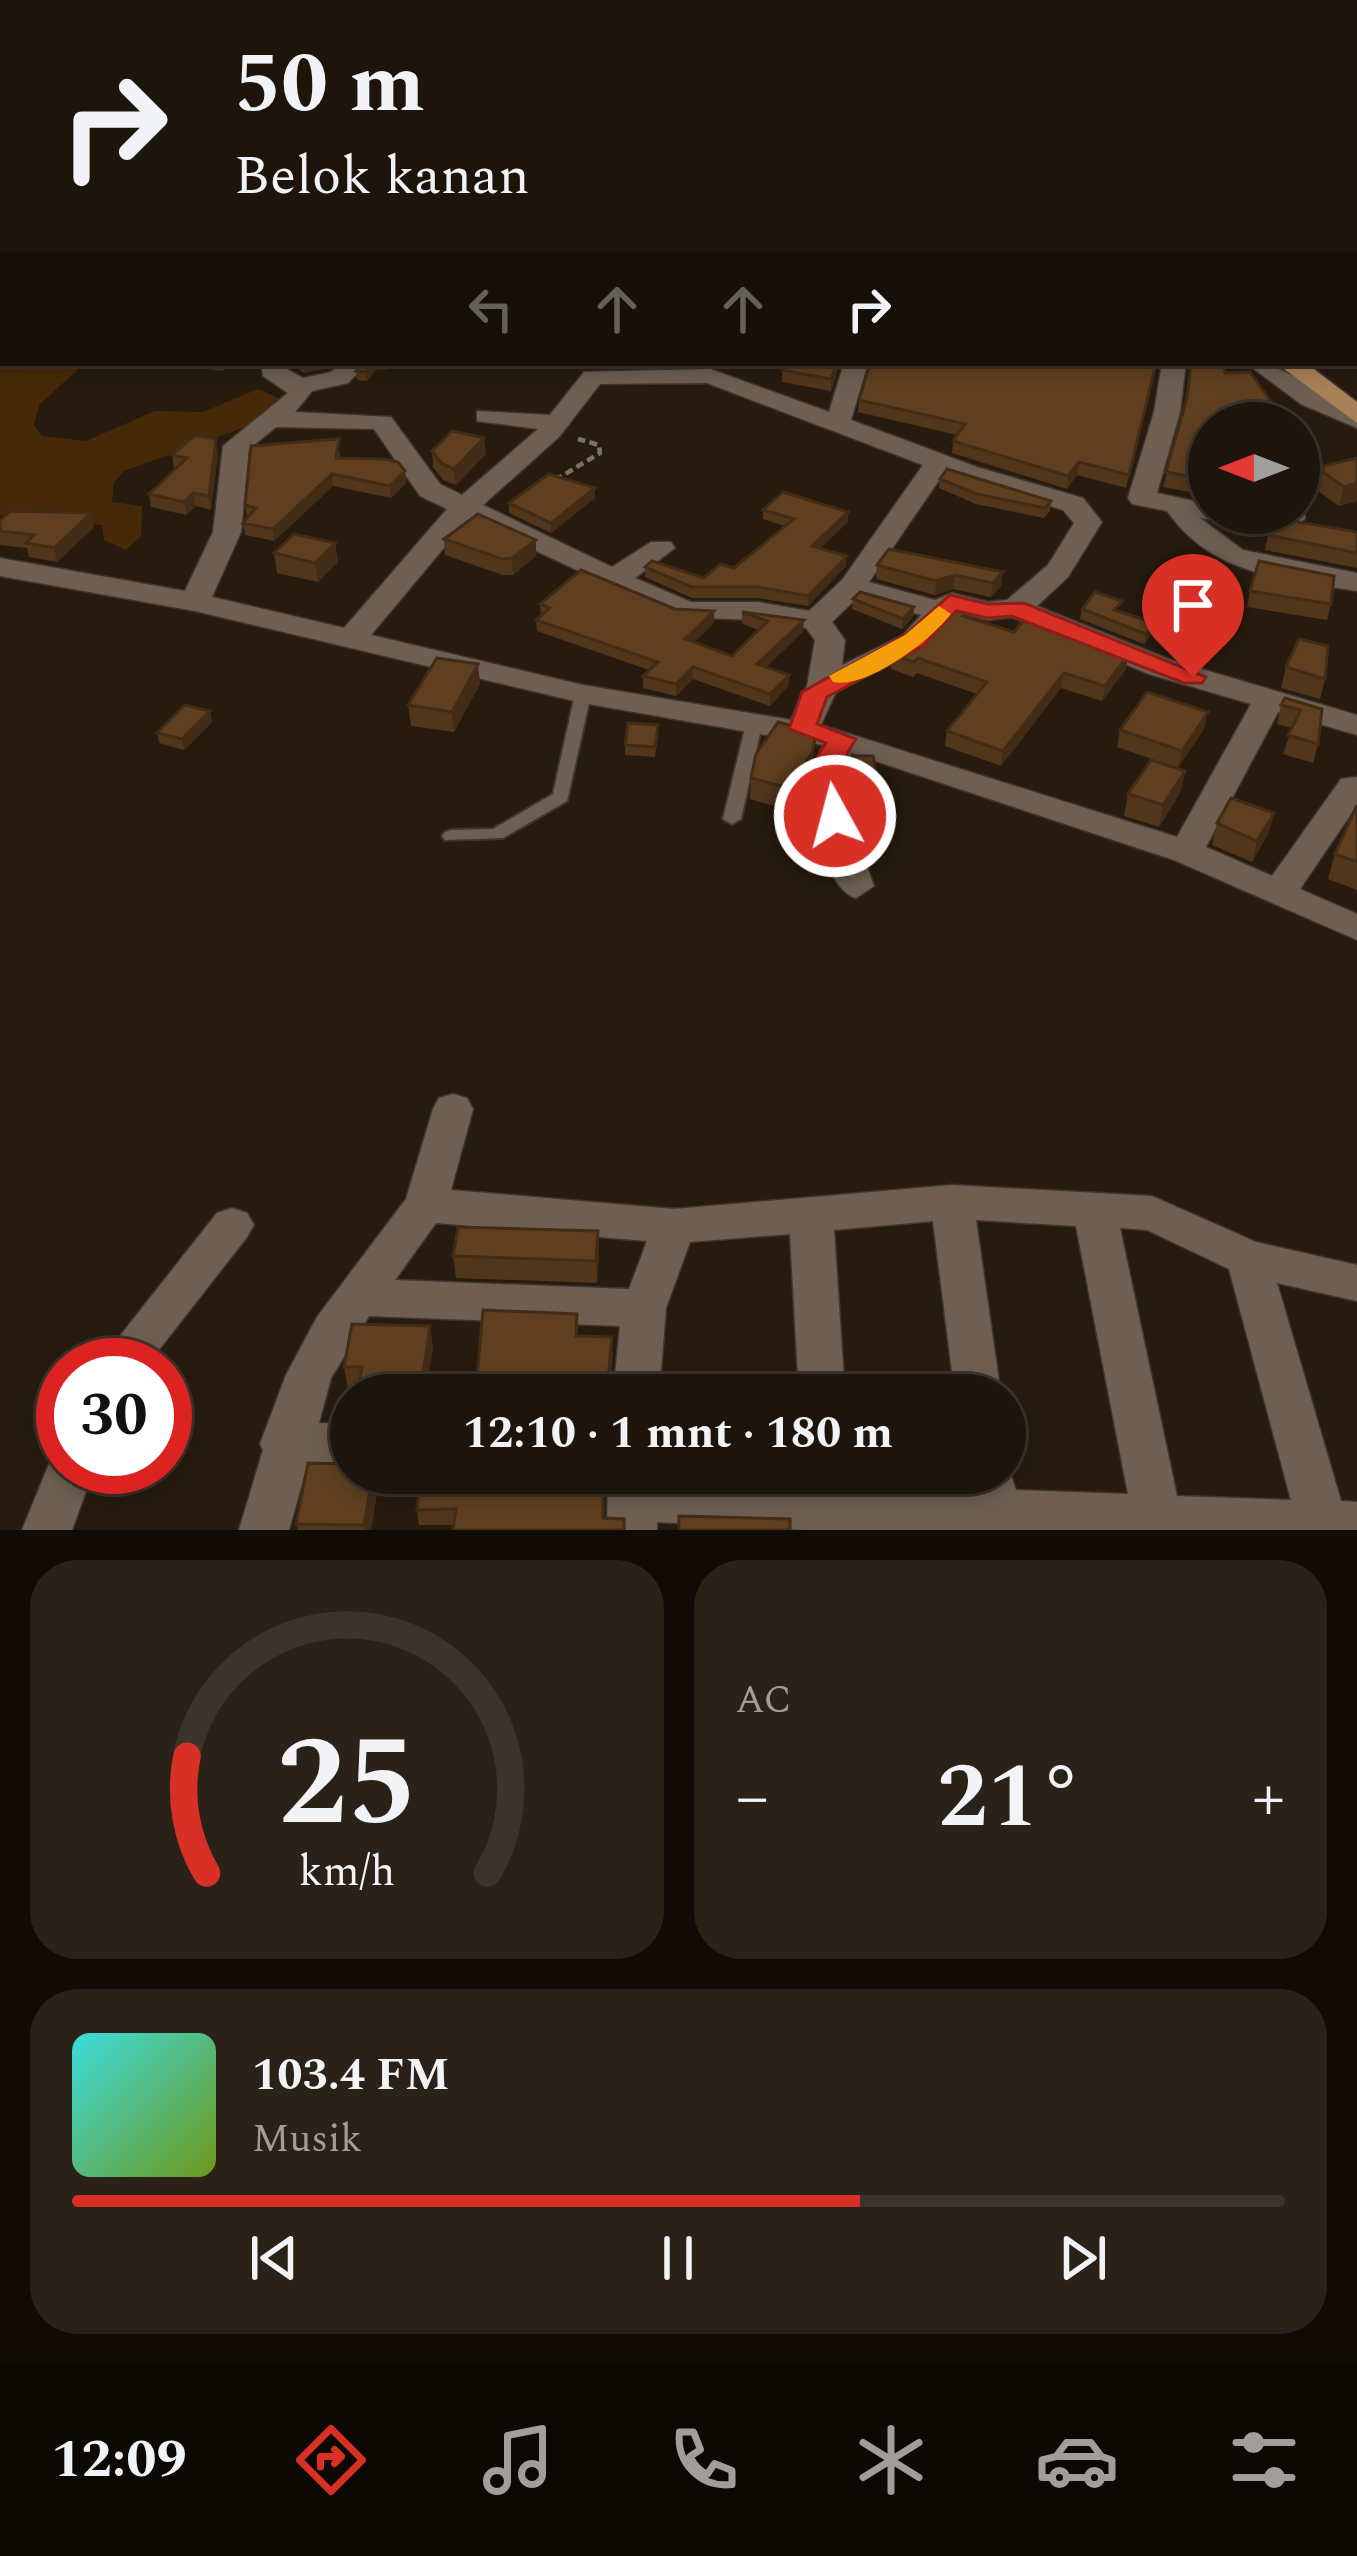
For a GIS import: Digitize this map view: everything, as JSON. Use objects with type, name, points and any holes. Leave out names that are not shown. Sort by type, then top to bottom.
[{"type":"main road","points":[[1292,366],[1357,417]]},
{"type":"main road","points":[[1316,366],[1357,397]]},
{"type":"street","points":[[273,366],[272,371],[299,386],[339,377],[352,366]]},
{"type":"street","points":[[838,420],[854,385],[856,366]]},
{"type":"street","points":[[1174,366],[1167,412],[1142,498],[1188,509]]},
{"type":"street","points":[[1262,366],[1310,399],[1357,417]]},
{"type":"street","points":[[352,638],[447,523],[553,428],[598,370],[690,372],[1073,504],[1088,522],[1062,573],[1015,608]]},
{"type":"street","points":[[195,602],[220,559],[236,446],[298,399],[299,386]]},
{"type":"street","points":[[486,416],[553,428]]},
{"type":"street","points":[[271,419],[382,422],[416,464],[418,479],[465,510],[527,533],[613,579],[687,611],[758,611],[816,621],[830,640],[823,686],[802,729]]},
{"type":"street","points":[[816,621],[852,586],[939,461]]},
{"type":"street","points":[[1178,507],[1200,538],[1231,558],[1357,582]]},
{"type":"street","points":[[613,579],[661,548]]},
{"type":"street","points":[[0,567],[195,602],[583,694],[755,720],[843,739],[1186,852],[1357,928]]},
{"type":"street","points":[[852,586],[940,611]]},
{"type":"street","points":[[823,686],[914,641],[952,602],[988,611],[1015,608],[1160,667],[1357,725]]},
{"type":"street","points":[[1186,852],[1269,700]]},
{"type":"street","points":[[843,739],[827,760],[824,781],[856,886]]},
{"type":"street","points":[[1279,893],[1354,786]]},
{"type":"street","points":[[264,1530],[284,1444],[309,1375],[425,1205],[453,1109]]},
{"type":"street","points":[[425,1205],[674,1226],[952,1202],[1152,1213],[1248,1258],[1357,1283]]},
{"type":"street","points":[[952,1202],[975,1374]]},
{"type":"street","points":[[1094,1209],[1160,1524]]},
{"type":"street","points":[[811,1215],[821,1374]]},
{"type":"street","points":[[142,1338],[232,1225]]},
{"type":"street","points":[[638,1374],[644,1308],[674,1226]]},
{"type":"street","points":[[632,1501],[993,1504],[1160,1524],[1335,1526],[1248,1258]]},
{"type":"street","points":[[358,1297],[644,1308]]},
{"type":"street","points":[[284,1444],[330,1444]]},
{"type":"street","points":[[46,1530],[60,1494]]},
{"type":"lane","points":[[451,836],[497,834],[561,796],[583,694]]},
{"type":"lane","points":[[732,819],[755,720]]},
{"type":"path","points":[[546,485],[602,449],[553,428]]},
{"type":"shaded area","points":[[0,366],[82,366],[39,405],[34,425],[42,436],[86,441],[155,411],[203,412],[258,389],[283,400],[254,424],[124,471],[114,483],[112,502],[142,506],[141,536],[126,550],[104,540],[102,525],[0,515]]},
{"type":"building","points":[[785,366],[836,366],[831,379],[782,370]]},
{"type":"building","points":[[869,366],[1155,366],[1129,475],[1079,462],[1068,476],[953,441],[965,424],[859,400]]},
{"type":"building","points":[[1191,366],[1250,372],[1271,402],[1188,402],[1188,476],[1166,472],[1187,398]]},
{"type":"building","points":[[452,431],[484,438],[454,469],[442,464],[432,451]]},
{"type":"building","points":[[195,435],[216,439],[209,496],[193,493],[184,502],[149,494],[187,458],[172,455]]},
{"type":"building","points":[[339,439],[336,458],[384,459],[398,462],[405,471],[390,486],[332,474],[273,529],[243,523],[256,508],[245,505],[251,446]]},
{"type":"building","points":[[1357,458],[1357,483],[1344,487],[1323,472],[1324,466]]},
{"type":"building","points":[[947,469],[1051,501],[1045,508],[977,494],[940,479]]},
{"type":"building","points":[[549,474],[595,488],[551,523],[509,503]]},
{"type":"building","points":[[783,492],[848,512],[812,546],[847,556],[808,596],[758,587],[692,587],[645,567],[652,561],[704,578],[720,564],[734,568],[794,519],[763,510]]},
{"type":"building","points":[[10,511],[91,513],[54,548],[26,543],[34,535],[0,531],[0,521]]},
{"type":"building","points":[[478,514],[536,540],[512,558],[502,559],[444,539]]},
{"type":"building","points":[[1320,526],[1357,532],[1357,553],[1268,535],[1320,534]]},
{"type":"building","points":[[294,534],[335,543],[315,563],[274,553]]},
{"type":"building","points":[[889,549],[1003,572],[993,583],[955,575],[936,581],[877,565]]},
{"type":"building","points":[[1259,561],[1334,576],[1331,604],[1250,591]]},
{"type":"building","points":[[581,570],[675,609],[714,611],[685,639],[732,656],[768,621],[742,612],[804,620],[757,664],[789,675],[770,694],[693,667],[676,684],[643,676],[658,662],[536,620],[550,608],[540,604]]},
{"type":"building","points":[[860,592],[914,607],[903,619],[853,599]]},
{"type":"building","points":[[1095,592],[1122,601],[1114,610],[1155,623],[1146,634],[1082,609]]},
{"type":"building","points":[[960,603],[972,606],[963,616],[1014,632],[1029,614],[1128,655],[1105,686],[1064,673],[1003,751],[947,731],[987,682],[918,658],[914,662],[892,655],[930,636]]},
{"type":"building","points":[[1299,639],[1328,646],[1325,679],[1286,667]]},
{"type":"building","points":[[437,658],[478,664],[452,712],[408,705]]},
{"type":"building","points":[[1147,692],[1208,712],[1182,751],[1120,730]]},
{"type":"building","points":[[1285,698],[1322,709],[1318,744],[1288,735],[1301,710],[1281,705]]},
{"type":"building","points":[[185,705],[210,711],[182,739],[157,733]]},
{"type":"building","points":[[778,722],[816,732],[813,751],[789,788],[751,778],[756,754]]},
{"type":"building","points":[[628,723],[658,725],[655,747],[625,745]]},
{"type":"building","points":[[852,756],[873,756],[883,806],[860,807]]},
{"type":"building","points":[[1151,760],[1185,771],[1163,805],[1128,794]]},
{"type":"building","points":[[1231,798],[1274,813],[1257,841],[1217,823]]},
{"type":"building","points":[[1357,805],[1357,862],[1335,854]]},
{"type":"building","points":[[458,1227],[598,1231],[596,1261],[453,1256]]},
{"type":"building","points":[[483,1310],[577,1314],[576,1336],[612,1337],[609,1374],[477,1374]]},
{"type":"building","points":[[352,1324],[430,1326],[423,1374],[361,1374],[362,1367],[344,1367]]},
{"type":"building","points":[[308,1463],[330,1464],[330,1494],[369,1494],[364,1525],[296,1524]]},
{"type":"building","points":[[419,1494],[603,1494],[603,1518],[624,1519],[624,1530],[453,1530],[456,1509],[417,1510]]},
{"type":"building","points":[[679,1516],[790,1519],[790,1530],[679,1530]]},
{"type":"slow traffic","points":[[842,676],[914,641],[939,614]]},
{"type":"route","points":[[835,816],[824,781],[827,760],[843,739],[802,729],[815,692],[914,641],[950,602],[988,611],[1015,608],[1193,677]]}]
